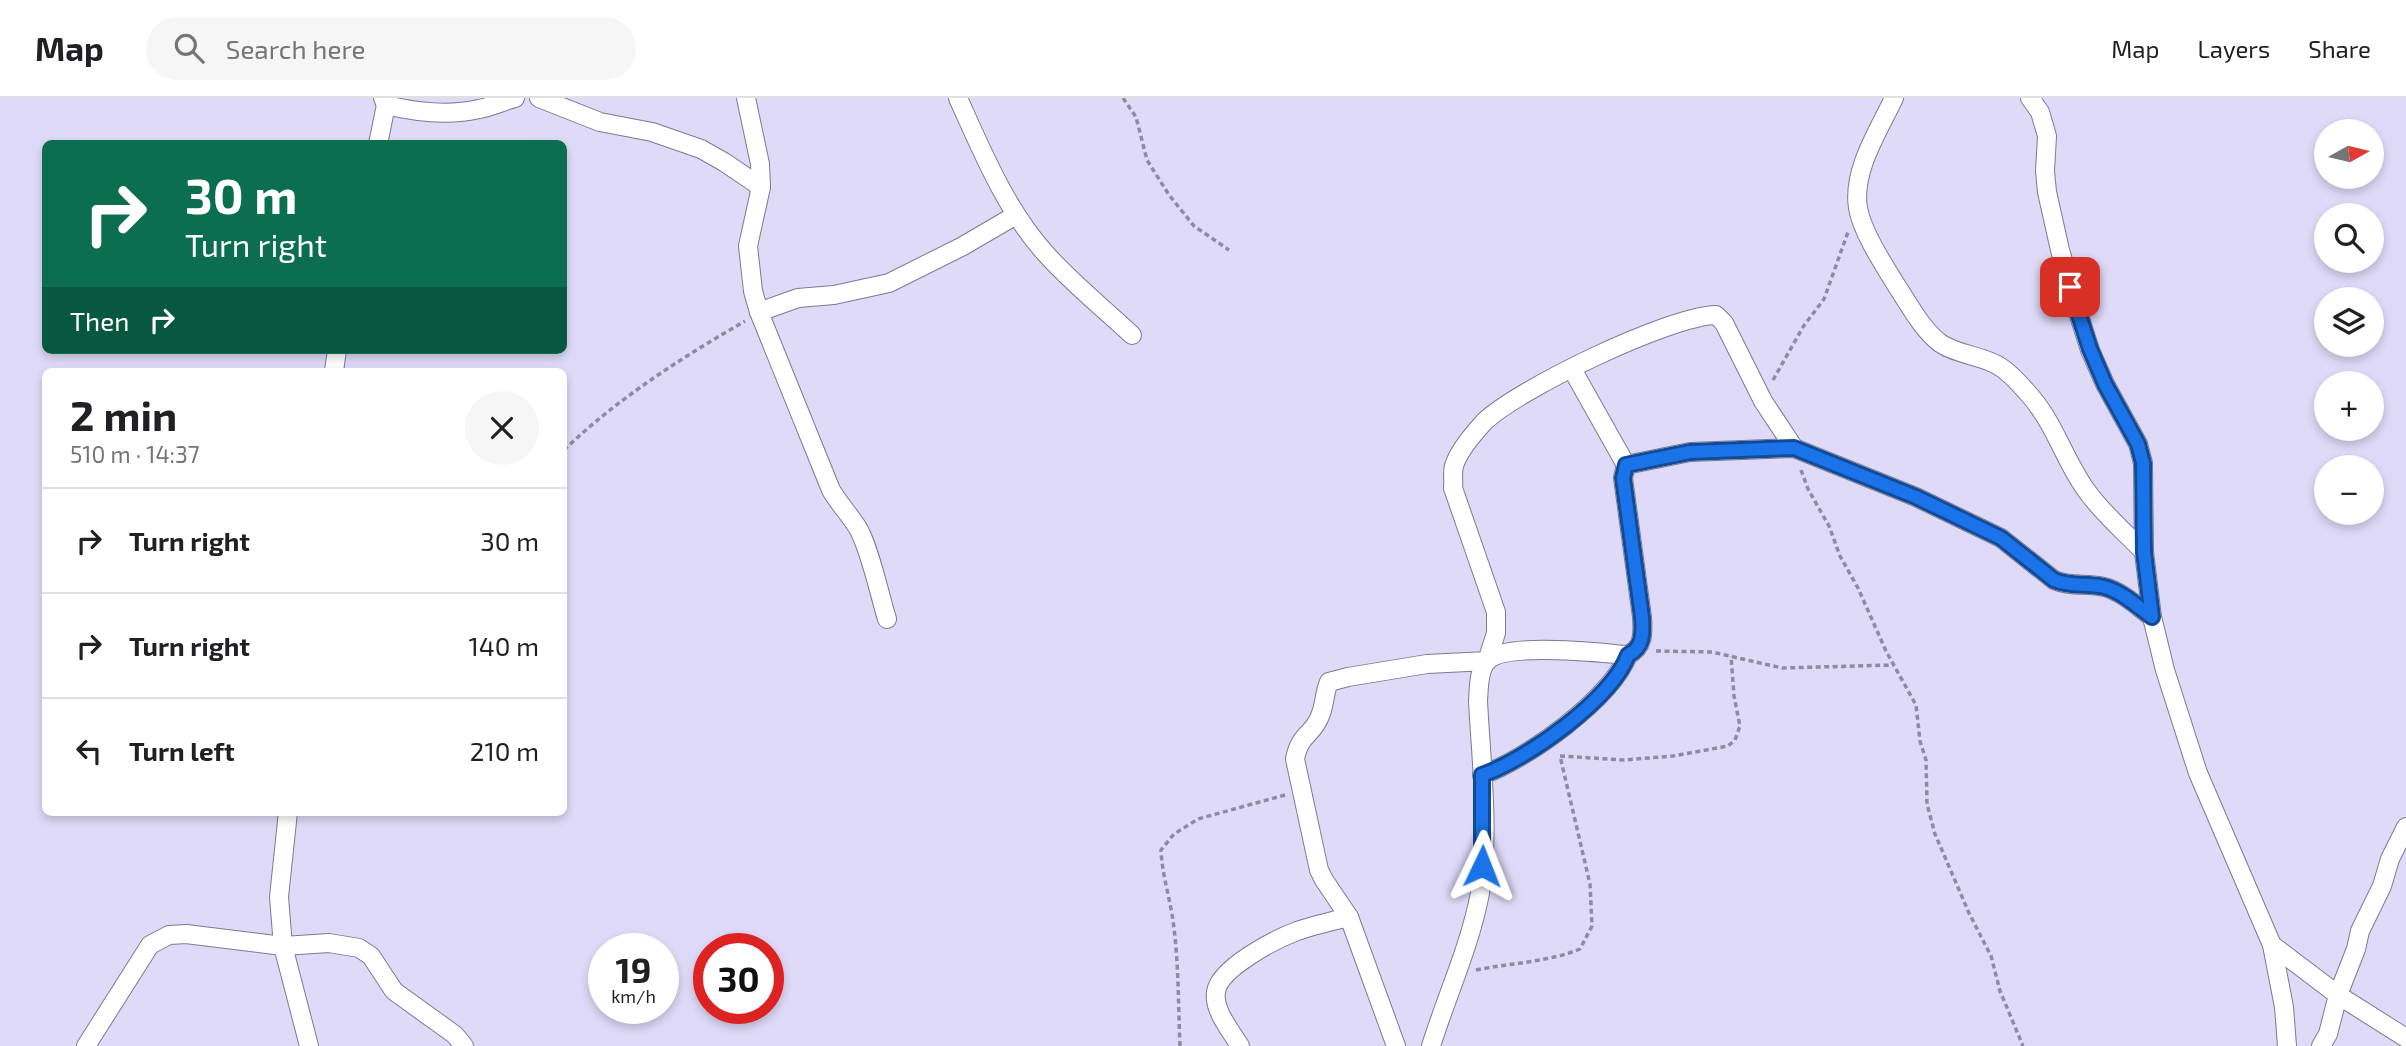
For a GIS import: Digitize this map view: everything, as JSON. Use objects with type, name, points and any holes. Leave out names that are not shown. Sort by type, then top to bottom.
[{"type":"street","points":[[379,140],[384,101],[409,110],[462,112],[482,109],[516,98]]},
{"type":"street","points":[[539,98],[600,122],[652,132],[701,149],[761,187]]},
{"type":"street","points":[[746,98],[760,164],[761,187],[748,246],[759,312],[831,490],[841,508],[858,528],[866,545],[887,619]]},
{"type":"street","points":[[958,98],[1016,215],[1062,271],[1132,335]]},
{"type":"street","points":[[1894,98],[1870,148],[1861,174],[1858,208],[1865,228],[1892,278],[1919,320],[1940,343],[1998,365],[2015,378],[2052,424],[2085,490],[2144,552]]},
{"type":"street","points":[[2029,98],[2040,112],[2047,136],[2047,192],[2076,306],[2095,361],[2138,444],[2143,463],[2144,552],[2152,617],[2165,670],[2198,774],[2272,945],[2284,1007],[2287,1046]]},
{"type":"street","points":[[759,312],[797,298],[834,295],[889,283],[963,246],[1016,215]]},
{"type":"street","points":[[1431,1046],[1470,937],[1480,891],[1483,841],[1479,679],[1496,633],[1496,612],[1454,488],[1454,466],[1465,447],[1484,423],[1508,403],[1572,369],[1656,329],[1702,315],[1716,315],[1729,332],[1763,401],[1794,448]]},
{"type":"street","points":[[1482,775],[1523,757],[1562,727],[1613,682],[1643,637],[1623,478],[1626,465],[1572,369]]},
{"type":"street","points":[[1626,465],[1690,452],[1794,448],[1916,497],[2001,538],[2054,580],[2064,584],[2113,589],[2152,617]]},
{"type":"street","points":[[1396,1046],[1349,916],[1319,870],[1300,791],[1295,759],[1297,746],[1318,720],[1329,682],[1427,664],[1487,661],[1498,654],[1539,650],[1632,653]]},
{"type":"street","points":[[288,816],[279,897],[283,946],[309,1046]]},
{"type":"street","points":[[2321,1046],[2328,1034],[2360,931],[2406,827]]},
{"type":"street","points":[[1240,1046],[1217,1006],[1216,991],[1220,980],[1264,947],[1296,931],[1349,916]]},
{"type":"street","points":[[86,1046],[150,945],[169,935],[186,934],[283,946],[329,943],[359,948],[371,956],[394,990],[455,1035],[464,1046]]},
{"type":"street","points":[[2272,945],[2338,995],[2406,1038]]},
{"type":"path","points":[[1124,98],[1136,117],[1147,160],[1169,195],[1194,226],[1228,250]]},
{"type":"path","points":[[1763,401],[1803,327],[1824,299],[1858,208]]},
{"type":"path","points":[[567,447],[594,421],[647,382],[759,312]]},
{"type":"path","points":[[1794,448],[1808,489],[1829,526],[1840,556],[1916,705],[1920,741],[1926,760],[1927,804],[1935,834],[1991,956],[2000,991],[2023,1046]]},
{"type":"path","points":[[1632,653],[1712,652],[1782,668],[1894,665]]},
{"type":"path","points":[[1457,974],[1560,957],[1580,948],[1592,926],[1590,884],[1560,756],[1624,760],[1673,756],[1727,746],[1735,740],[1740,726],[1734,696],[1731,656]]},
{"type":"path","points":[[1180,1046],[1177,960],[1161,850],[1174,834],[1198,818],[1300,791]]},
{"type":"route","points":[[1482,866],[1482,775],[1523,757],[1562,727],[1613,682],[1628,655],[1636,650],[1643,637],[1622,473],[1626,465],[1690,452],[1794,448],[1916,497],[2001,538],[2054,580],[2064,584],[2113,589],[2152,617],[2144,552],[2143,463],[2138,444],[2105,384],[2090,349],[2070,287]]}]
